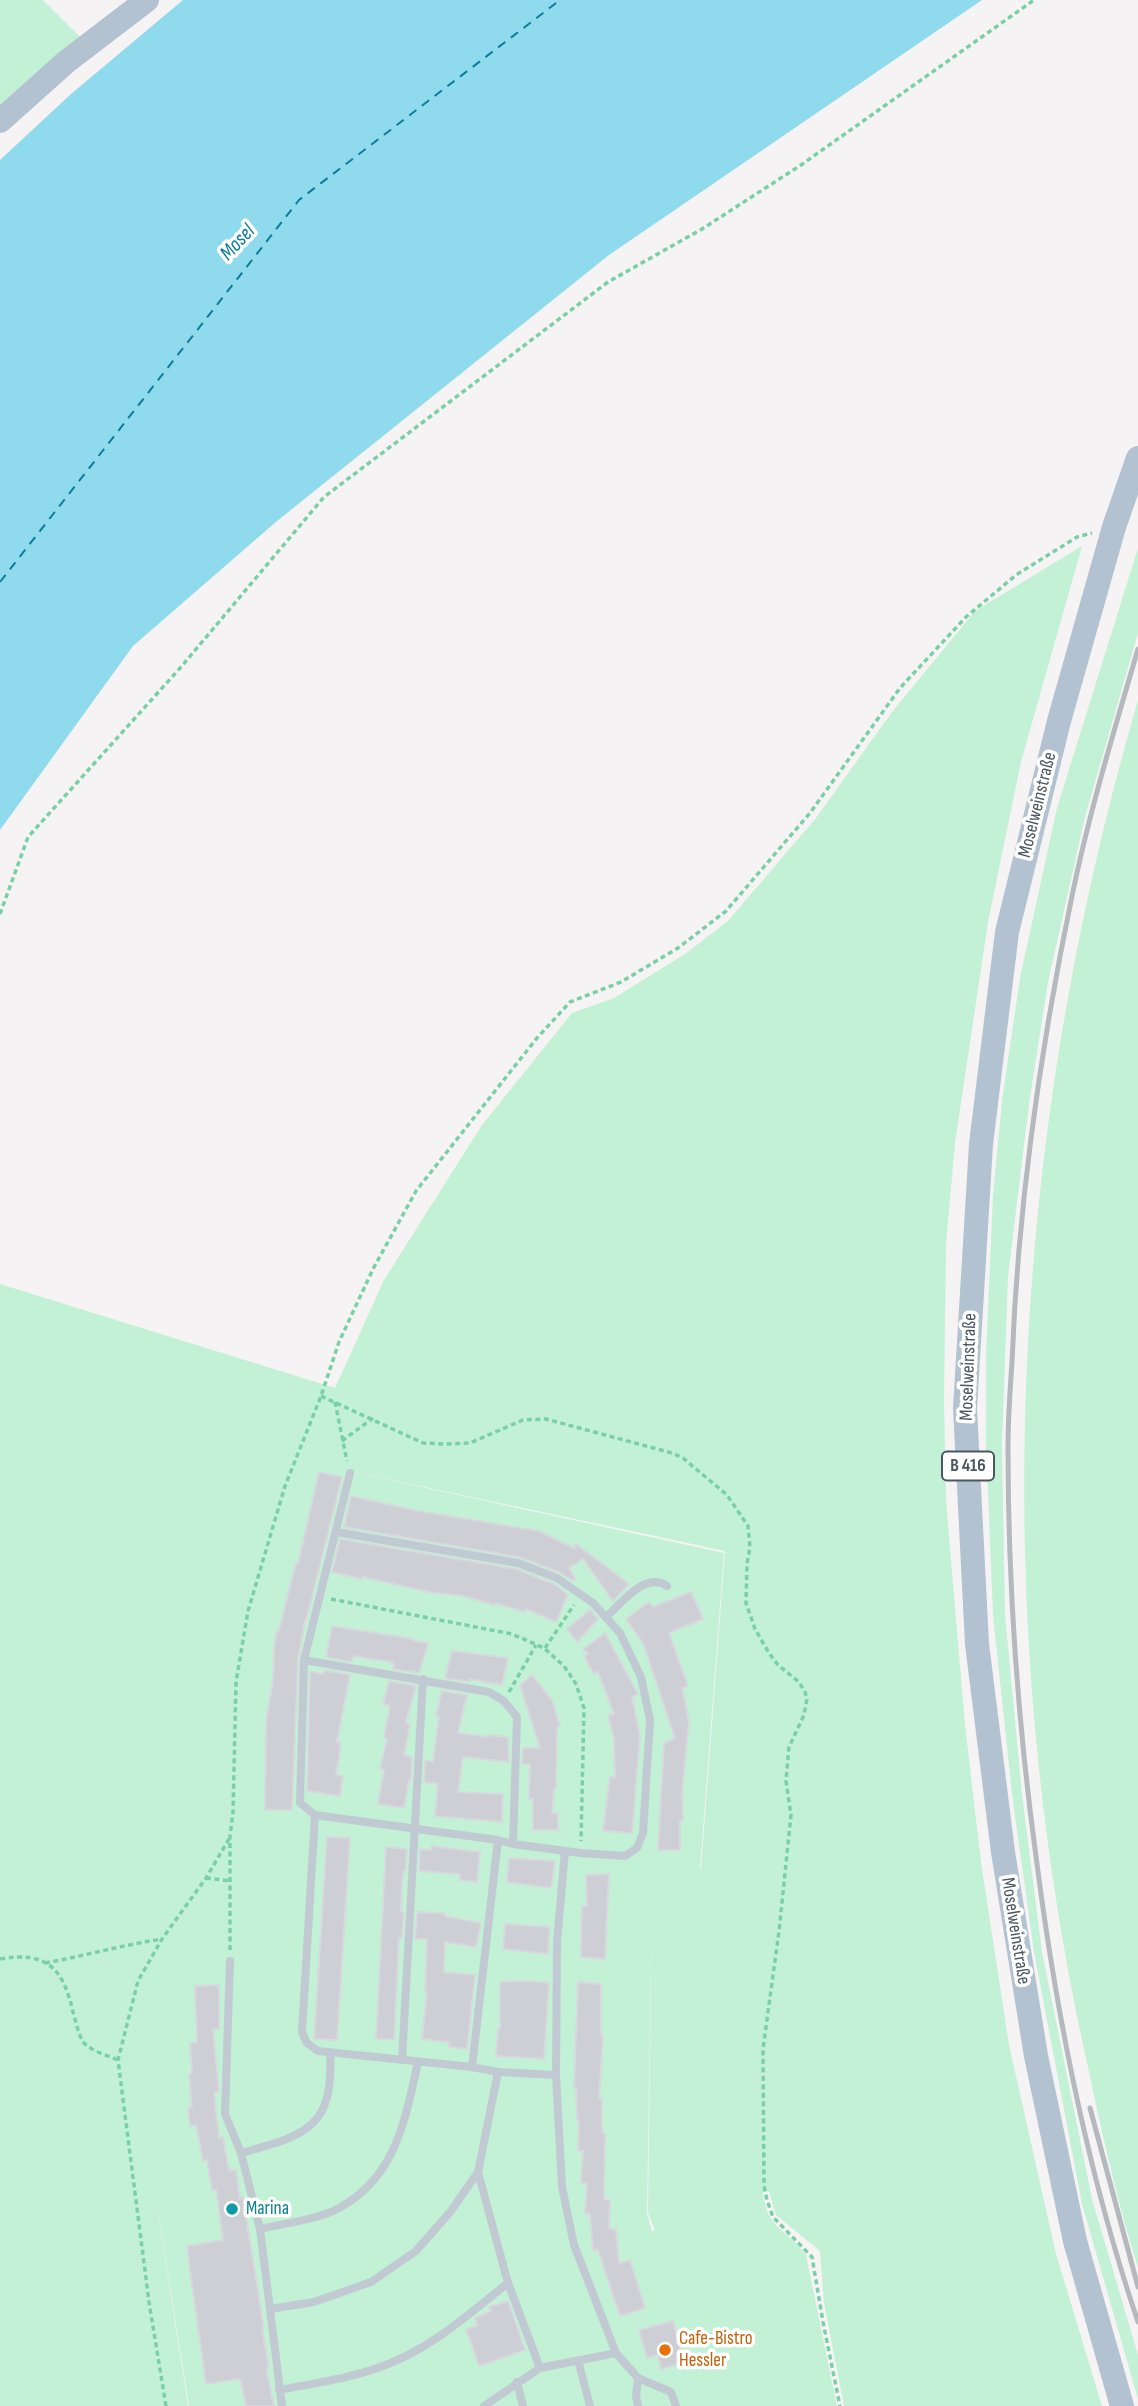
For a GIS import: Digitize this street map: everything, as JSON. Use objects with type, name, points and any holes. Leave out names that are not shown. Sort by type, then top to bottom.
[{"type":"main road","points":[[0,121],[66,62],[147,0]]},
{"type":"main road","name":"Moselweinstraße","points":[[1122,2406],[1075,2241],[1035,2056],[1003,1852],[977,1644],[965,1408],[981,1144],[1007,932],[1059,720],[1114,527],[1138,458]]},
{"type":"lane","points":[[336,1532],[518,1563],[556,1578],[593,1603],[620,1633],[640,1677],[650,1720],[643,1833],[637,1848],[625,1856],[565,1851],[315,1815],[300,1803],[304,1660],[349,1473]]},
{"type":"lane","points":[[606,1617],[643,1584],[660,1581],[667,1586]]},
{"type":"lane","points":[[304,1660],[489,1692],[505,1701],[517,1717],[513,1844]]},
{"type":"lane","points":[[402,2060],[423,1679]]},
{"type":"lane","points":[[315,1815],[302,2032],[307,2043],[318,2051],[330,2053],[498,2072],[556,2075]]},
{"type":"lane","points":[[472,2067],[498,1840]]},
{"type":"lane","points":[[565,1851],[557,1942],[556,2075],[562,2187],[574,2245],[616,2353],[638,2378],[671,2392],[676,2406]]},
{"type":"lane","points":[[230,1961],[225,2114],[241,2153],[260,2229],[282,2406]]},
{"type":"lane","points":[[241,2153],[303,2132],[317,2119],[326,2104],[332,2078],[330,2053]]},
{"type":"lane","points":[[260,2229],[333,2211],[362,2192],[389,2161],[405,2123],[418,2062]]},
{"type":"lane","points":[[271,2309],[314,2302],[371,2282],[416,2251],[452,2211],[478,2172],[498,2072]]},
{"type":"lane","points":[[478,2172],[508,2283],[540,2368]]},
{"type":"lane","points":[[279,2390],[335,2379],[397,2360],[442,2334],[508,2283]]},
{"type":"lane","points":[[484,2406],[540,2368],[616,2353]]},
{"type":"lane","points":[[578,2360],[590,2406]]},
{"type":"lane","points":[[638,2378],[638,2406]]},
{"type":"lane","points":[[517,2382],[523,2406]]},
{"type":"path","points":[[0,914],[28,837],[181,667],[324,497],[608,282],[702,229],[801,165],[1034,0]]},
{"type":"path","points":[[230,1961],[230,1836],[233,1813],[236,1682],[248,1611],[285,1486],[321,1396],[339,1342],[373,1269],[416,1191],[537,1038],[570,1002],[632,975],[678,948],[726,911],[810,813],[900,688],[966,617],[1016,575],[1077,537],[1114,527]]},
{"type":"path","points":[[321,1396],[423,1443],[470,1443],[523,1420],[546,1419],[630,1440],[684,1458],[727,1495],[748,1526],[750,1547],[746,1603],[755,1629],[769,1653],[778,1665],[799,1682],[807,1699],[804,1715],[789,1747],[786,1781],[791,1815],[763,2049],[764,2186],[773,2217],[812,2256],[822,2322],[840,2406]]},
{"type":"path","points":[[335,1402],[349,1473]]},
{"type":"path","points":[[342,1441],[373,1418]]},
{"type":"path","points":[[544,1648],[582,1595]]},
{"type":"path","points":[[321,1597],[512,1634],[544,1648],[564,1666],[576,1684],[584,1708],[581,1853]]},
{"type":"path","points":[[505,1701],[536,1646]]},
{"type":"path","points":[[166,2406],[149,2302],[118,2060],[138,1980],[162,1939],[206,1878],[230,1836]]},
{"type":"path","points":[[206,1878],[231,1881]]},
{"type":"path","points":[[45,1963],[93,1954],[118,1945],[162,1939]]},
{"type":"path","points":[[0,1959],[33,1958],[60,1974],[68,1991],[82,2041],[92,2050],[118,2060]]},
{"type":"green space","points":[[0,0],[43,0],[81,38],[0,109]]},
{"type":"green space","points":[[1082,546],[1021,762],[988,922],[955,1143],[946,1244],[944,1399],[946,1501],[965,1725],[981,1862],[1009,2045],[1056,2254],[1102,2406],[844,2406],[824,2303],[820,2251],[776,2215],[769,2191],[763,2192],[765,2205],[773,2222],[806,2255],[837,2406],[189,2406],[151,2167],[188,2406],[0,2406],[0,1284],[335,1388],[384,1280],[482,1125],[572,1013],[614,998],[685,954],[728,921],[816,818],[892,712],[975,611]],"holes":[[[321,1465],[725,1551],[701,1869],[724,1553]],[[652,1893],[648,2213],[655,2230],[652,2231],[647,2213]]]},
{"type":"green space","points":[[1138,548],[1138,633],[1085,817],[1048,982],[1029,1104],[1008,1277],[1002,1443],[1005,1615],[1022,1794],[1042,1952],[1092,2199],[1138,2355],[1138,2399],[1082,2204],[1034,1952],[1012,1794],[993,1615],[986,1443],[986,1356],[993,1195],[1002,1101],[1020,978],[1057,808]]},
{"type":"green space","points":[[1138,700],[1138,2267],[1097,2111],[1055,1889],[1034,1718],[1025,1547],[1026,1376],[1039,1205],[1062,1035],[1095,867]]},
{"type":"water","name":"Mosel","points":[[183,0],[982,0],[609,255],[277,521],[133,646],[0,830],[0,160],[71,94]]},
{"type":"building","points":[[319,1472],[342,1477],[305,1621],[298,1659],[292,1810],[265,1810],[266,1721],[277,1630],[296,1563],[298,1564]]},
{"type":"building","points":[[351,1496],[413,1510],[539,1531],[576,1549],[576,1544],[629,1584],[613,1601],[583,1559],[569,1568],[574,1581],[559,1572],[519,1557],[344,1527]]},
{"type":"building","points":[[340,1539],[516,1569],[554,1584],[568,1594],[556,1622],[526,1609],[525,1612],[463,1596],[429,1592],[332,1572]]},
{"type":"building","points":[[691,1592],[703,1619],[669,1633],[688,1686],[682,1688],[689,1721],[680,1850],[658,1850],[664,1743],[675,1738],[643,1643],[626,1619],[649,1602],[653,1607]]},
{"type":"building","points":[[590,1610],[598,1619],[577,1642],[567,1629]]},
{"type":"building","points":[[332,1626],[428,1643],[419,1673],[393,1669],[392,1662],[353,1656],[352,1662],[326,1657]]},
{"type":"building","points":[[605,1633],[638,1694],[632,1697],[640,1736],[632,1833],[603,1831],[610,1777],[615,1778],[614,1739],[608,1715],[614,1714],[598,1672],[594,1674],[584,1656],[588,1654],[583,1649]]},
{"type":"building","points":[[452,1651],[508,1658],[502,1685],[445,1678]]},
{"type":"building","points":[[324,1670],[350,1675],[337,1742],[341,1743],[336,1775],[343,1776],[340,1796],[307,1791],[310,1671],[323,1674]]},
{"type":"building","points":[[532,1675],[552,1700],[560,1726],[557,1727],[556,1788],[552,1813],[558,1813],[558,1830],[533,1830],[533,1799],[529,1799],[530,1764],[522,1764],[523,1748],[540,1748],[520,1685]]},
{"type":"building","points":[[389,1681],[416,1686],[406,1723],[410,1724],[404,1755],[412,1757],[411,1780],[404,1808],[378,1804],[384,1770],[380,1769],[387,1739],[384,1738],[390,1706],[383,1704]]},
{"type":"building","points":[[442,1691],[467,1695],[458,1733],[508,1737],[509,1762],[463,1757],[458,1792],[503,1794],[502,1822],[435,1816],[438,1784],[424,1782],[425,1760],[433,1762],[439,1716],[436,1715]]},
{"type":"building","points":[[327,1837],[350,1838],[337,2040],[314,2039]]},
{"type":"building","points":[[431,1846],[480,1852],[477,1882],[460,1880],[460,1874],[419,1871],[420,1849],[431,1850]]},
{"type":"building","points":[[386,1847],[407,1849],[406,1870],[402,1880],[401,1912],[404,1912],[402,1938],[399,1938],[394,2039],[376,2039]]},
{"type":"building","points":[[509,1858],[555,1861],[551,1888],[507,1882]]},
{"type":"building","points":[[609,1874],[605,1959],[581,1957],[582,1906],[587,1906],[586,1875]]},
{"type":"building","points":[[417,1912],[445,1913],[445,1916],[481,1923],[476,1947],[445,1942],[444,1972],[475,1975],[467,2049],[449,2047],[449,2042],[422,2039],[427,1991],[427,1939],[415,1939]]},
{"type":"building","points":[[505,1924],[550,1927],[548,1954],[503,1949]]},
{"type":"building","points":[[500,1982],[549,1983],[544,2059],[496,2056],[500,2029]]},
{"type":"building","points":[[578,1982],[601,1984],[603,2035],[599,2099],[602,2099],[602,2133],[605,2133],[604,2199],[610,2200],[609,2229],[616,2229],[619,2263],[630,2260],[645,2308],[620,2316],[598,2250],[593,2250],[590,2214],[585,2213],[587,2183],[581,2183],[583,2151],[578,2151],[579,2120],[574,2087]]},
{"type":"building","points":[[219,1985],[219,2029],[213,2029],[219,2092],[214,2092],[219,2138],[223,2137],[229,2171],[236,2170],[240,2198],[243,2197],[264,2328],[269,2368],[266,2368],[274,2406],[246,2406],[240,2379],[206,2384],[192,2286],[187,2246],[223,2240],[216,2190],[212,2190],[207,2160],[203,2161],[196,2125],[190,2126],[188,2108],[192,2107],[190,2043],[197,2042],[195,1986]]},
{"type":"building","points":[[508,2301],[525,2350],[479,2366],[466,2329],[477,2326],[475,2318],[491,2311],[489,2307]]},
{"type":"building","points":[[673,2321],[684,2362],[661,2369],[658,2355],[647,2358],[639,2330]]},
{"type":"ferry route","points":[[0,582],[299,200],[560,0]]},
{"type":"railway","points":[[1138,649],[1086,834],[1050,1012],[1032,1128],[1019,1245],[1008,1447],[1015,1656],[1024,1760],[1045,1922],[1076,2096],[1089,2153],[1138,2322]]},
{"type":"railway","points":[[1090,2108],[1138,2287]]},
{"type":"place","name":"Marina","points":[[232,2209]]},
{"type":"place","name":"Cafe-Bistro Hessler","points":[[665,2350]]}]
